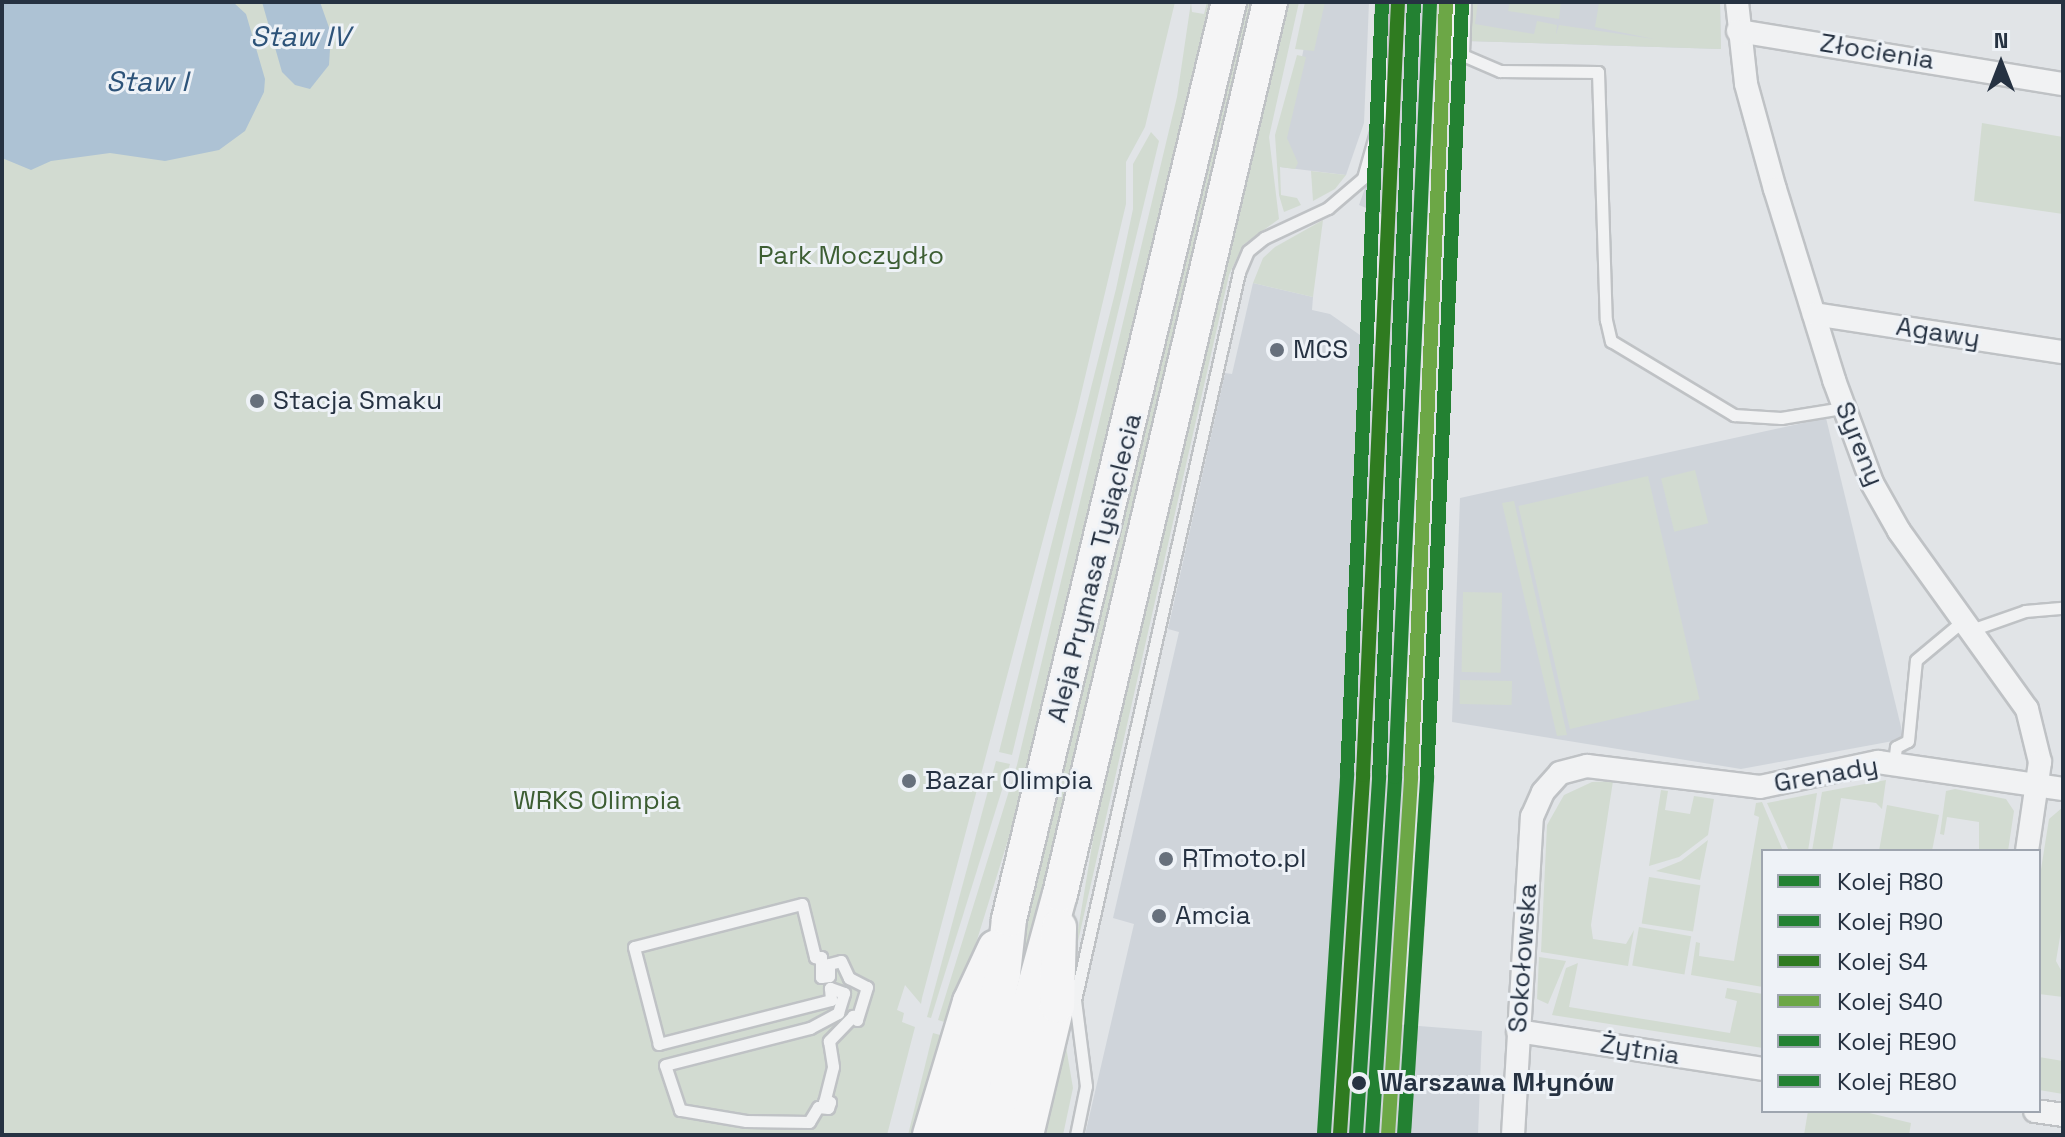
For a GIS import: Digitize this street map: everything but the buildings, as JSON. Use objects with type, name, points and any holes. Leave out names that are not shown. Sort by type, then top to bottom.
[{"type":"main road","name":"Aleja Prymasa Tysiąclecia","points":[[964,1135],[1003,974],[1009,919],[1229,2]]},
{"type":"main road","name":"Aleja Prymasa Tysiąclecia","points":[[997,1124],[1060,894],[1270,2]]},
{"type":"main road","points":[[1026,1135],[1057,1005],[1060,894]]},
{"type":"main road","points":[[930,1135],[970,1002],[1009,919]]},
{"type":"street","points":[[1458,53],[1460,2]]},
{"type":"street","name":"Syreny","points":[[1737,2],[1746,84],[1843,408],[1872,483],[1899,531],[1970,624],[2027,709],[2040,762],[2027,849]]},
{"type":"street","name":"Złocienia","points":[[1738,31],[2063,84]]},
{"type":"street","name":"Agawy","points":[[1814,314],[2063,352]]},
{"type":"street","name":"Grenady","points":[[1547,785],[1568,770],[1587,766],[1760,787],[1894,763],[2063,789]]},
{"type":"street","name":"Sokołowska","points":[[1513,1135],[1531,826],[1547,785]]},
{"type":"street","name":"Żytnia","points":[[1518,1031],[1761,1069]]},
{"type":"street","points":[[2041,1112],[2063,1115]]},
{"type":"lane","points":[[1076,1135],[1086,1086],[1075,1000],[1239,272],[1248,251],[1264,238],[1328,208],[1363,178],[1380,118],[1382,2]]},
{"type":"lane","points":[[1458,53],[1500,71],[1598,72],[1606,320],[1611,341],[1734,415],[1781,418],[1843,408]]},
{"type":"lane","points":[[1894,763],[1896,747],[1908,741],[1916,660],[1970,624],[2025,611],[2063,608]]},
{"type":"lane","points":[[802,904],[815,957],[821,957],[821,977],[829,976],[829,964],[841,961],[849,978],[867,987],[857,1020],[853,1016],[829,1041],[833,1067],[824,1102],[830,1102],[828,1108],[818,1107],[809,1122],[691,1116],[674,1105],[665,1065],[810,1028],[838,1013],[844,993],[830,988],[831,1000],[659,1044],[634,947],[802,904]]},
{"type":"shaded area","points":[[1313,2],[1369,2],[1364,123],[1346,175],[1280,167]]},
{"type":"shaded area","points":[[1390,2],[1435,2],[1403,717],[1407,812],[1394,1024],[1482,1031],[1478,1135],[1085,1135],[1134,924],[1113,918],[1179,632],[1168,629],[1225,373],[1232,374],[1253,283],[1313,297],[1312,310],[1330,314],[1377,347],[1383,215],[1359,205],[1385,132]]},
{"type":"shaded area","points":[[1469,2],[1720,2],[1721,49],[1467,41]]},
{"type":"shaded area","points":[[1826,418],[1904,739],[1741,769],[1452,722],[1460,498]]},
{"type":"green space","name":"Park Moczydło","points":[[2,2],[1175,2],[1145,127],[1126,162],[1126,204],[1077,411],[921,1004],[905,985],[897,1010],[904,1013],[902,1022],[915,1027],[887,1135],[2,1135]]},
{"type":"green space","points":[[1191,2],[1192,12],[1204,14],[1207,2],[1213,2],[1029,772],[951,1024],[938,1020],[1017,765],[1177,97]]},
{"type":"green space","points":[[1248,2],[1253,2],[1061,811],[986,1117],[976,1135]]},
{"type":"green space","points":[[1288,2],[1299,2],[1269,137],[1279,219],[1243,245],[1229,275],[1071,972],[1104,773]]},
{"type":"green space","points":[[1305,2],[1325,2],[1314,51],[1295,49]]},
{"type":"green space","points":[[1435,2],[1450,2],[1448,52],[1464,64],[1433,63]]},
{"type":"green space","points":[[1469,2],[1478,2],[1475,24],[1534,34],[1537,21],[1557,25],[1556,35],[1559,25],[1654,39],[1595,27],[1599,3],[1720,2],[1721,49],[1467,41]]},
{"type":"green space","points":[[1510,2],[1561,2],[1559,19],[1508,11]]},
{"type":"green space","points":[[1297,55],[1306,57],[1287,138],[1298,163],[1295,169],[1280,167],[1281,195],[1297,198],[1301,205],[1284,212],[1279,195],[1275,135]]},
{"type":"green space","points":[[1982,123],[2063,137],[2063,214],[1974,201]]},
{"type":"green space","points":[[1151,132],[1159,141],[1012,755],[999,752],[1116,289],[1133,209],[1133,164]]},
{"type":"green space","points":[[1311,171],[1346,175],[1335,189],[1313,201]]},
{"type":"green space","points":[[1323,220],[1313,297],[1253,283],[1263,258],[1275,247]]},
{"type":"green space","points":[[1695,470],[1708,523],[1674,532],[1661,478]]},
{"type":"green space","points":[[1648,476],[1700,699],[1570,729],[1518,506]]},
{"type":"green space","points":[[1514,501],[1567,735],[1557,736],[1502,503]]},
{"type":"green space","points":[[1463,592],[1502,593],[1501,673],[1462,672]]},
{"type":"green space","points":[[1460,680],[1512,681],[1512,705],[1460,704]]},
{"type":"green space","points":[[996,761],[1010,764],[931,1018],[927,1017]]},
{"type":"green space","points":[[1886,780],[1882,809],[1876,803],[1841,798],[1832,849],[1812,849],[1822,792]]},
{"type":"green space","points":[[1613,781],[1591,925],[1593,939],[1626,944],[1634,930],[1628,966],[1541,952],[1547,825],[1564,795],[1592,782]]},
{"type":"green space","points":[[1955,789],[2006,799],[2014,811],[2008,849],[1979,849],[1979,822],[1947,817],[1944,835],[1940,834],[1946,791]]},
{"type":"green space","points":[[1661,790],[1668,791],[1665,810],[1690,814],[1694,796],[1714,799],[1708,835],[1679,857],[1649,866]]},
{"type":"green space","points":[[1817,793],[1808,849],[1788,849],[1767,803]]},
{"type":"green space","points":[[1762,802],[1782,849],[1761,849],[1761,987],[1691,975],[1696,942],[1700,943],[1699,956],[1734,961],[1759,817],[1754,815],[1756,803]]},
{"type":"green space","points":[[1887,805],[1939,815],[1932,849],[1879,849]]},
{"type":"green space","points":[[2063,807],[2063,919],[2056,961],[2063,974],[2063,997],[2041,994],[2041,869],[2049,819]]},
{"type":"green space","points":[[1708,840],[1700,880],[1656,871],[1681,861]]},
{"type":"green space","points":[[1649,877],[1700,885],[1693,932],[1642,923]]},
{"type":"green space","points":[[1639,927],[1691,936],[1684,975],[1632,965]]},
{"type":"green space","points":[[1539,957],[1566,961],[1548,1004],[1537,999]]},
{"type":"green space","points":[[1578,963],[1569,1007],[1730,1033],[1737,1001],[1725,998],[1727,988],[1761,994],[1761,1048],[1552,1015],[1566,968]]},
{"type":"green space","points":[[933,1033],[947,1037],[918,1135],[908,1135]]},
{"type":"green space","points":[[1064,1035],[1073,1088],[1063,1135],[1033,1135]]},
{"type":"green space","points":[[2041,1057],[2063,1061],[2063,1094],[2041,1090]]},
{"type":"green space","points":[[1808,1113],[1869,1113],[1911,1123],[1909,1135],[1804,1135]]},
{"type":"water","name":"Staw I","points":[[2,2],[233,2],[246,14],[265,79],[264,92],[245,131],[219,150],[165,161],[110,153],[51,161],[31,170],[2,158]]},
{"type":"water","name":"Staw IV","points":[[262,2],[320,2],[331,33],[329,65],[310,89],[295,85],[282,72]]},
{"type":"rail line","name":"RE90","points":[[1324,1133],[1347,774],[1382,2]]},
{"type":"rail line","name":"S4","points":[[1340,1134],[1363,775],[1398,2]]},
{"type":"rail line","name":"R80","points":[[1356,1135],[1379,776],[1414,2]]},
{"type":"rail line","name":"R90","points":[[1372,1135],[1395,777],[1430,3]]},
{"type":"rail line","name":"S40","points":[[1388,1135],[1411,777],[1446,3]]},
{"type":"rail line","name":"RE80","points":[[1404,1135],[1427,778],[1462,4]]},
{"type":"place","name":"MCS","points":[[1277,350]]},
{"type":"place","name":"Stacja Smaku","points":[[257,401]]},
{"type":"place","name":"Bazar Olimpia","points":[[909,781]]},
{"type":"place","name":"RTmoto.pl","points":[[1166,859]]},
{"type":"place","name":"Amcia","points":[[1159,916]]},
{"type":"place","name":"Warszawa Młynów","points":[[1359,1083]]},
{"type":"park label","name":"WRKS Olimpia","points":[[597,801]]}]
